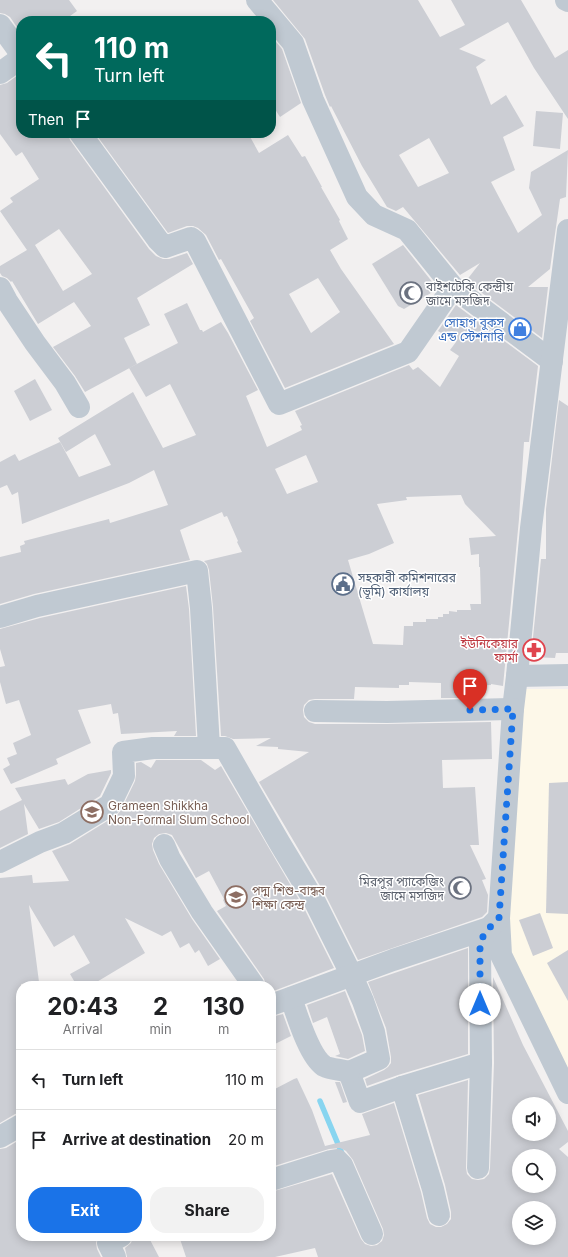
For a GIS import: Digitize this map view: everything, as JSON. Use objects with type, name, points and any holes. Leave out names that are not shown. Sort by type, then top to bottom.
[{"type":"street","points":[[257,0],[270,16]]},
{"type":"street","points":[[276,23],[293,43],[313,100],[357,197],[374,215],[407,230],[453,286],[557,377]]},
{"type":"street","points":[[0,25],[16,47]]},
{"type":"street","points":[[0,73],[16,62]]},
{"type":"street","points":[[84,138],[158,240],[165,247],[191,238],[195,241],[279,404],[408,352],[453,286]]},
{"type":"street","points":[[568,230],[557,377],[532,528],[513,709],[494,923],[501,955],[568,1093]]},
{"type":"street","points":[[0,288],[7,301],[79,407]]},
{"type":"street","points":[[0,617],[38,606],[197,571],[201,608],[209,747]]},
{"type":"street","points":[[517,676],[568,675]]},
{"type":"street","points":[[315,711],[387,712],[513,709]]},
{"type":"street","points":[[0,862],[40,842],[64,833],[110,805],[124,776],[123,752],[153,748],[225,748],[314,902],[352,976],[363,1001],[374,1032],[379,1059],[349,1072],[324,1066],[316,1058],[304,1033],[281,1002],[352,976],[393,960],[494,923]]},
{"type":"street","points":[[164,845],[170,859],[202,912],[250,981]]},
{"type":"street","points":[[478,1168],[481,1063],[480,944],[481,939],[494,923]]},
{"type":"street","points":[[349,1072],[360,1102],[402,1087],[481,1063]]},
{"type":"street","points":[[402,1087],[434,1189],[439,1215]]},
{"type":"street","points":[[0,1137],[16,1128]]},
{"type":"street","points":[[276,1178],[337,1160],[342,1165],[372,1234]]},
{"type":"street","points":[[112,1241],[108,1243],[115,1257]]},
{"type":"shaded area","points":[[522,689],[568,689],[568,1082],[506,952]]},
{"type":"building","points":[[0,0],[69,0],[77,11],[70,16],[16,16],[16,26],[10,17],[0,13]]},
{"type":"building","points":[[273,0],[418,0],[440,37],[465,25],[451,0],[521,0],[555,58],[568,50],[568,119],[534,68],[508,22],[459,49],[486,60],[476,67],[491,105],[506,95],[524,126],[503,137],[515,170],[491,182],[518,233],[542,215],[529,188],[531,172],[568,150],[566,197],[560,199],[550,269],[528,287],[548,287],[542,338],[466,281],[480,263],[460,275],[403,207],[396,211],[387,207],[362,166],[331,106],[330,107],[305,39]],"holes":[[[429,138],[449,173],[418,187],[399,155]]]},
{"type":"building","points":[[276,42],[282,49],[301,103],[280,117],[276,111]]},
{"type":"building","points":[[16,77],[16,138],[69,138],[149,249],[156,256],[163,259],[169,259],[187,253],[193,264],[137,298],[150,325],[124,338],[137,364],[85,392],[53,347],[91,326],[74,302],[38,324],[12,281],[11,282],[2,276],[0,273],[0,266],[27,250],[0,211],[13,202],[10,198],[39,179],[22,152],[16,156],[0,134],[0,85],[7,83]],"holes":[[[59,229],[92,274],[63,291],[35,245]]]},
{"type":"building","points":[[536,111],[563,113],[560,149],[533,146]]},
{"type":"building","points":[[288,135],[302,157],[305,156],[340,220],[339,221],[348,239],[330,250],[341,269],[394,344],[285,388],[250,321],[254,318],[221,259],[219,260],[206,235],[198,228],[187,226],[168,233],[99,138],[251,138],[259,153]],"holes":[[[318,278],[340,312],[311,333],[289,294]]]},
{"type":"building","points":[[403,245],[437,288],[404,309],[398,306],[372,264]]},
{"type":"building","points":[[187,303],[200,330],[203,332],[221,322],[258,390],[246,396],[267,447],[302,430],[300,426],[302,425],[295,411],[409,365],[413,370],[418,367],[440,387],[459,356],[450,350],[456,342],[438,331],[456,305],[538,366],[529,442],[524,442],[519,519],[503,686],[491,684],[462,686],[462,698],[441,698],[441,683],[409,682],[409,685],[399,685],[399,688],[355,687],[354,699],[309,700],[304,705],[303,710],[304,717],[309,722],[315,724],[491,722],[492,759],[442,760],[443,788],[475,787],[479,845],[470,845],[486,879],[482,880],[488,895],[487,912],[482,917],[358,960],[326,896],[259,782],[309,752],[278,749],[278,747],[256,746],[271,738],[233,739],[221,736],[213,607],[209,570],[204,561],[242,552],[227,516],[224,517],[222,512],[180,530],[190,560],[34,594],[0,604],[0,557],[21,552],[20,546],[25,544],[24,541],[109,519],[110,523],[168,505],[154,470],[129,483],[22,524],[18,492],[12,495],[7,485],[0,488],[0,462],[15,454],[19,461],[60,442],[79,477],[111,465],[95,434],[66,452],[58,438],[133,392],[163,448],[196,435],[170,384],[146,397],[129,368],[178,343],[164,314]],"holes":[[[306,455],[318,482],[287,494],[275,469]],[[461,495],[465,504],[496,536],[469,538],[471,555],[479,554],[481,604],[470,604],[471,610],[457,610],[457,612],[449,611],[449,614],[443,614],[443,617],[438,617],[438,619],[426,619],[426,622],[413,622],[413,626],[404,626],[403,645],[373,644],[348,560],[369,554],[394,543],[377,504],[407,500],[406,497]]]},
{"type":"building","points":[[35,379],[52,410],[30,421],[14,391]]},
{"type":"building","points":[[559,400],[568,406],[568,653],[556,653],[555,658],[531,657],[541,559],[546,559],[546,509]]},
{"type":"building","points":[[186,586],[189,609],[196,736],[174,736],[177,731],[121,734],[118,713],[113,714],[111,704],[78,710],[91,743],[56,759],[58,764],[11,784],[3,769],[10,765],[7,758],[17,754],[13,743],[31,735],[19,700],[6,704],[0,682],[0,667],[5,666],[0,649],[0,629],[40,618]]},
{"type":"building","points":[[156,760],[201,760],[215,770],[221,766],[304,908],[334,968],[276,990],[276,981],[265,981],[217,911],[226,906],[223,900],[224,899],[209,871],[196,878],[172,835],[166,833],[159,834],[154,838],[152,844],[159,864],[192,919],[220,959],[208,966],[199,950],[195,953],[189,943],[180,948],[171,931],[162,936],[125,918],[145,953],[98,981],[74,981],[70,974],[90,963],[74,935],[54,947],[29,905],[39,981],[16,981],[16,1114],[0,1123],[0,878],[32,875],[33,883],[69,881],[52,851],[70,844],[117,815],[135,781],[136,763],[141,762],[151,768]]},
{"type":"building","points":[[111,770],[100,796],[59,822],[39,829],[24,804],[28,834],[0,848],[0,811],[22,800],[15,788],[65,779],[68,785],[88,774]]},
{"type":"building","points":[[568,782],[568,914],[546,913],[549,783]]},
{"type":"building","points":[[540,913],[553,948],[533,956],[519,920]]},
{"type":"building","points":[[468,948],[468,1054],[367,1086],[365,1079],[384,1070],[391,1063],[386,1028],[368,982]]},
{"type":"building","points":[[568,950],[568,1001],[547,963]]},
{"type":"building","points":[[493,977],[523,1045],[550,1097],[512,1097],[512,1141],[556,1141],[556,1108],[568,1131],[568,1142],[559,1149],[568,1157],[568,1257],[318,1257],[315,1248],[275,1257],[186,1257],[181,1241],[276,1241],[276,1191],[332,1174],[361,1239],[365,1244],[371,1246],[377,1245],[382,1241],[384,1235],[383,1229],[353,1160],[346,1151],[340,1148],[329,1149],[276,1165],[276,1088],[297,1078],[312,1110],[325,1146],[370,1135],[362,1114],[394,1103],[421,1192],[427,1218],[430,1224],[436,1227],[441,1227],[447,1224],[451,1219],[451,1212],[445,1185],[418,1095],[468,1080],[467,1174],[472,1179],[478,1180],[484,1179],[489,1174],[494,1063]]},
{"type":"building","points":[[345,991],[362,1035],[365,1051],[348,1059],[335,1056],[340,1054],[327,1017],[313,1023],[307,1005]]},
{"type":"building","points":[[283,1014],[291,1036],[276,1044],[276,1016]]},
{"type":"building","points":[[335,1082],[340,1082],[347,1102],[343,1103]]},
{"type":"building","points":[[16,1142],[16,1241],[97,1241],[97,1249],[101,1257],[0,1257],[0,1149],[6,1148]]},
{"type":"building","points":[[132,1241],[151,1241],[159,1257],[127,1257],[125,1248]]},
{"type":"waterway","points":[[320,1101],[343,1156]]},
{"type":"place","name":"বাইশটেকি কেন্দ্রীয় জামে মসজিদ","points":[[411,293]]},
{"type":"place","name":"সোহাগ বুকস এন্ড স্টেশনারি","points":[[520,329]]},
{"type":"place","name":"সহকারী কমিশনারের (ভূমি) কার্যালয়","points":[[343,584]]},
{"type":"place","name":"ইউনিকেয়ার ফার্মা","points":[[534,650]]},
{"type":"place","name":"Grameen Shikkha Non-Formal Slum School","points":[[92,812]]},
{"type":"place","name":"মিরপুর প্যাকেজিং জামে মসজিদ","points":[[460,888]]},
{"type":"place","name":"পদ্ম শিশু-বান্ধব শিক্ষা কেন্দ্র","points":[[236,897]]},
{"type":"route","points":[[470,710],[513,709],[499,918],[481,939],[480,1004]]}]
